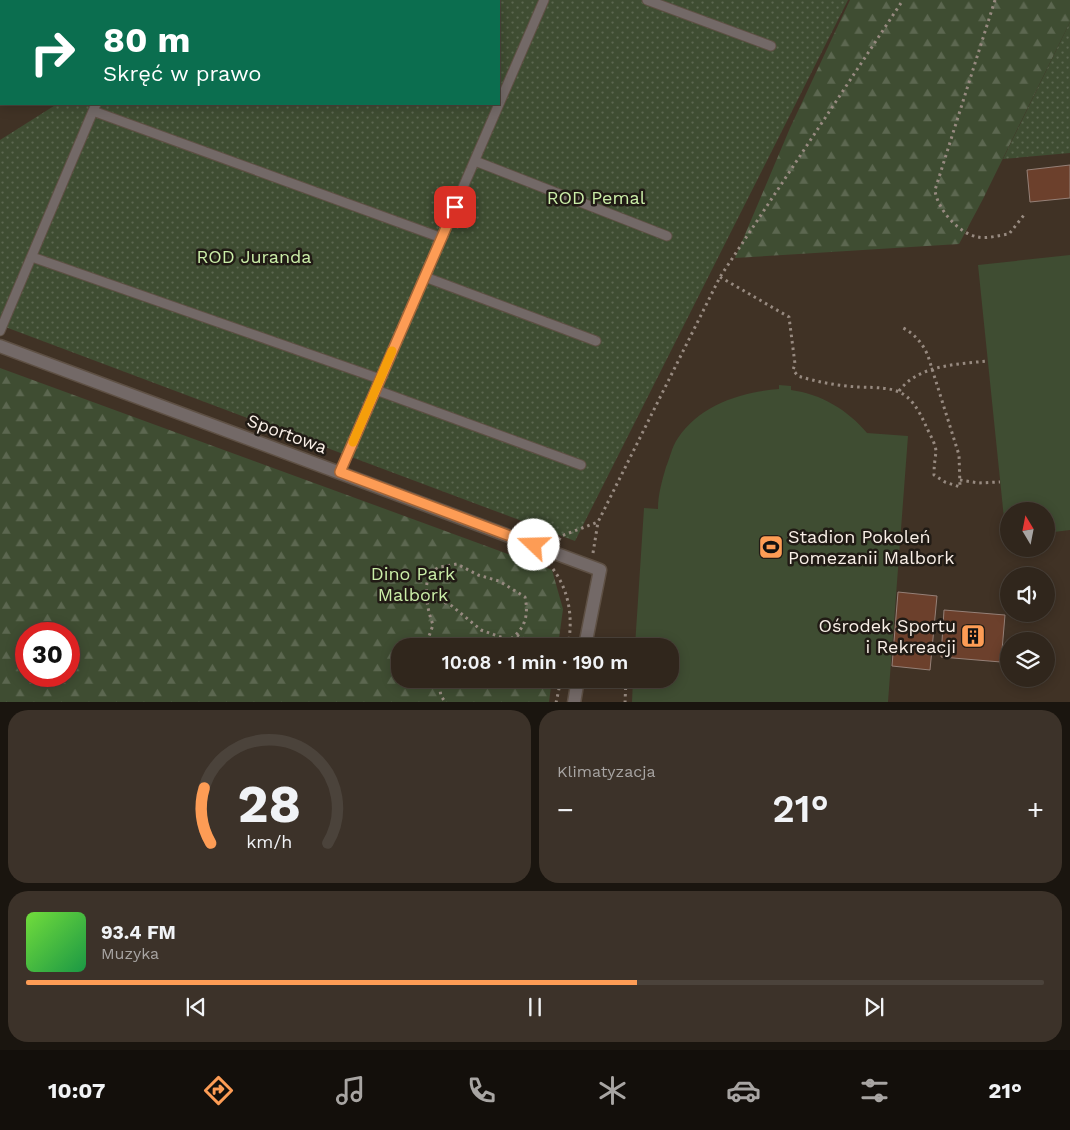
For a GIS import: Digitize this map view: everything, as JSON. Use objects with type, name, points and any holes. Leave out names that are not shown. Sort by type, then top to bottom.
[{"type":"street","name":"Sportowa","points":[[0,346],[600,570],[587,638]]},
{"type":"street","points":[[574,702],[576,688]]},
{"type":"lane","points":[[501,93],[544,0]]},
{"type":"lane","points":[[647,0],[771,46]]},
{"type":"lane","points":[[340,472],[475,161],[496,105]]},
{"type":"lane","points":[[0,331],[95,107],[442,238]]},
{"type":"lane","points":[[475,161],[668,236]]},
{"type":"lane","points":[[32,257],[380,379]]},
{"type":"lane","points":[[425,276],[596,341]]},
{"type":"lane","points":[[376,390],[581,465]]},
{"type":"path","points":[[570,638],[572,625],[563,583],[547,560],[561,536],[598,522],[720,277],[903,0]]},
{"type":"path","points":[[995,0],[935,190],[936,197],[944,210],[964,231],[980,238],[1009,234],[1024,215]]},
{"type":"path","points":[[720,277],[789,317],[795,364],[793,370],[798,376],[845,386],[880,386],[899,391],[907,396],[913,403],[936,451],[934,474],[945,482],[960,486],[959,455],[924,346],[911,332],[903,328]]},
{"type":"path","points":[[899,391],[906,382],[932,370],[988,361]]},
{"type":"path","points":[[960,480],[979,483],[1000,482]]},
{"type":"path","points":[[427,594],[452,606],[481,630],[509,640],[517,635],[524,625],[528,610],[525,597],[499,581],[457,564],[440,567],[430,572],[427,579],[427,594],[427,609],[433,625],[428,638]]},
{"type":"path","points":[[517,635],[522,638]]},
{"type":"path","points":[[439,688],[440,696],[446,702]]},
{"type":"path","points":[[556,702],[559,688]]},
{"type":"path","points":[[625,702],[626,688]]},
{"type":"green space","points":[[500,0],[848,0],[575,541],[0,325],[0,140],[55,105],[500,105]]},
{"type":"green space","points":[[850,0],[1070,0],[1070,22],[959,244],[735,258],[790,128]]},
{"type":"green space","points":[[1070,22],[1070,153],[1003,159]]},
{"type":"green space","points":[[1070,255],[1070,530],[1055,532],[1055,502],[1002,502],[978,265]]},
{"type":"green space","name":"Dino Park Malbork","points":[[0,368],[552,570],[563,609],[559,638],[391,638],[391,688],[551,688],[549,702],[0,702]]},
{"type":"green space","name":"Stadion Pokoleń Pomezanii Malbork","points":[[779,385],[791,386],[791,390],[813,395],[833,404],[843,410],[867,433],[908,436],[888,702],[632,702],[633,688],[679,688],[679,638],[636,638],[644,508],[658,509],[662,482],[674,445],[687,427],[698,417],[722,402],[736,397],[779,389]]},
{"type":"building","points":[[1070,165],[1070,198],[1030,202],[1027,170]]},
{"type":"building","points":[[898,592],[937,596],[930,670],[892,666]]},
{"type":"building","name":"Ośrodek Sportu i Rekreacji","points":[[944,610],[1000,615],[1000,622],[1004,622],[1004,632],[1000,632],[1000,662],[941,657]]},
{"type":"slow traffic","points":[[353,442],[392,351]]},
{"type":"place","name":"Stadion Pokoleń Pomezanii Malbork","points":[[771,547]]},
{"type":"place","name":"Ośrodek Sportu i Rekreacji","points":[[973,636]]},
{"type":"route","points":[[455,207],[340,472],[534,545]]},
{"type":"park label","name":"ROD Pemal","points":[[596,198]]},
{"type":"park label","name":"ROD Juranda","points":[[254,257]]}]
